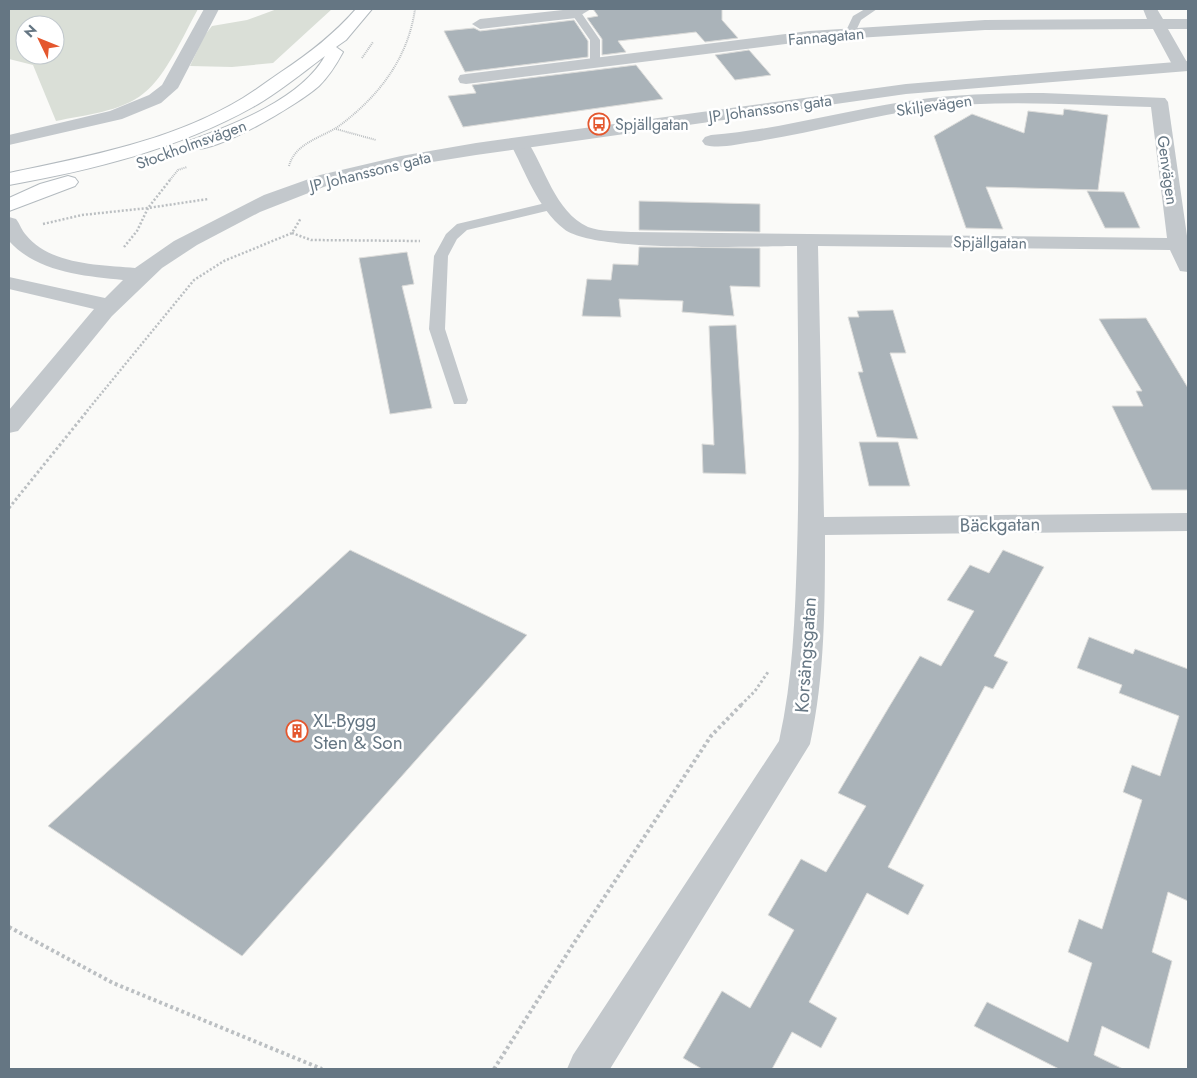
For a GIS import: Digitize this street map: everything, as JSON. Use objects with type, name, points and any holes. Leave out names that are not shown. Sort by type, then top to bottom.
[{"type":"main road","name":"Stockholmsvägen","points":[[9,179],[100,160],[154,144],[204,124],[249,102],[340,37],[364,9]]},
{"type":"main road","name":"Stockholmsvägen","points":[[9,206],[47,188],[169,154],[235,131],[266,114],[307,86],[332,63],[340,37]]},
{"type":"street","points":[[9,140],[116,115],[155,99],[169,88],[211,9]]},
{"type":"street","points":[[1149,9],[1184,66]]},
{"type":"street","points":[[480,24],[579,11]]},
{"type":"street","name":"Fannagatan","points":[[466,79],[809,36],[985,26],[1188,24]]},
{"type":"street","name":"JP Johanssons gata","points":[[140,275],[200,235],[281,195],[316,183],[406,161],[519,143],[906,89],[1184,66]]},
{"type":"street","name":"Skiljevägen","points":[[712,141],[745,139],[926,103],[995,97],[1159,102]]},
{"type":"street","name":"Genvägen","points":[[1159,102],[1178,244],[1188,266]]},
{"type":"street","name":"Spjällgatan","points":[[519,143],[554,205],[566,222],[581,231],[603,236],[1178,244]]},
{"type":"street","name":"Stockholmsvägen","points":[[9,206],[12,232],[19,241],[44,258],[102,271],[140,275]]},
{"type":"street","name":"Korsängsgatan","points":[[587,1069],[794,744],[802,714],[806,679],[812,526],[807,240]]},
{"type":"street","points":[[9,425],[110,306],[140,275]]},
{"type":"street","points":[[9,283],[110,306]]},
{"type":"street","name":"Bäckgatan","points":[[812,526],[1188,522]]},
{"type":"lane","points":[[850,33],[857,18],[872,9]]},
{"type":"lane","points":[[579,11],[595,40],[596,63]]},
{"type":"lane","points":[[460,400],[437,329],[442,256],[448,242],[462,227],[480,221],[554,205]]},
{"type":"path","points":[[289,168],[289,161],[300,148],[336,128],[384,86],[402,50],[415,9]]},
{"type":"path","points":[[336,128],[382,142]]},
{"type":"path","points":[[9,508],[194,280],[224,261],[292,232],[303,215]]},
{"type":"path","points":[[292,232],[311,240],[448,242]]},
{"type":"path","points":[[494,1069],[534,1004],[717,728],[760,688],[772,664]]},
{"type":"path","points":[[9,927],[113,983],[322,1069]]},
{"type":"shaded area","points":[[9,9],[198,9],[167,66],[152,86],[135,99],[113,109],[56,121],[33,65],[65,65],[65,15],[15,15],[15,60],[9,59]]},
{"type":"shaded area","points":[[277,9],[332,9],[273,63],[232,67],[190,66],[204,36],[212,26],[247,20]]},
{"type":"building","points":[[593,9],[722,9],[722,20],[738,38],[705,42],[696,32],[618,41],[626,52],[602,55],[602,39],[587,18],[598,16]]},
{"type":"building","points":[[574,20],[588,41],[588,57],[465,72],[444,31],[474,28],[480,31]]},
{"type":"building","points":[[749,50],[771,75],[735,80],[715,55]]},
{"type":"building","points":[[636,65],[663,99],[463,127],[448,96],[476,93],[472,85]]},
{"type":"building","points":[[1064,109],[1108,115],[1098,190],[986,187],[1003,229],[966,228],[934,136],[972,114],[1024,133],[1028,111],[1063,115]]},
{"type":"building","points":[[1087,191],[1124,192],[1140,228],[1105,228]]},
{"type":"building","points":[[639,201],[760,204],[760,232],[639,230]]},
{"type":"building","points":[[639,247],[760,248],[760,287],[730,286],[734,316],[682,312],[683,301],[619,299],[621,317],[582,316],[587,279],[611,280],[613,264],[638,265]]},
{"type":"building","points":[[407,252],[414,284],[402,286],[432,408],[390,414],[359,258]]},
{"type":"building","points":[[893,310],[906,353],[890,353],[918,439],[877,437],[858,372],[863,372],[848,317],[859,317],[857,311]]},
{"type":"building","points":[[1146,318],[1188,388],[1188,490],[1152,490],[1112,406],[1143,406],[1136,391],[1142,391],[1099,319]]},
{"type":"building","points":[[736,325],[746,474],[703,473],[702,444],[714,445],[709,326]]},
{"type":"building","points":[[859,442],[898,442],[910,486],[869,486]]},
{"type":"building","name":"XL-Bygg Sten & Son","points":[[350,550],[527,635],[242,956],[48,826]]},
{"type":"building","points":[[1003,550],[1044,567],[994,656],[1008,662],[993,689],[985,686],[888,867],[924,885],[908,915],[867,893],[809,1002],[837,1018],[821,1048],[792,1032],[772,1069],[702,1069],[683,1058],[722,991],[750,1008],[794,930],[768,915],[801,859],[826,872],[866,806],[838,793],[920,656],[941,666],[974,611],[947,600],[970,565],[989,573]]},
{"type":"building","points":[[1089,637],[1133,654],[1135,649],[1188,669],[1188,901],[1168,892],[1152,952],[1172,961],[1149,1049],[1102,1026],[1094,1055],[1123,1069],[1059,1069],[974,1026],[987,1002],[1068,1042],[1092,963],[1068,952],[1079,919],[1102,929],[1142,800],[1123,792],[1132,765],[1160,776],[1179,716],[1119,693],[1122,685],[1077,668]]},
{"type":"place","name":"Spjällgatan","points":[[599,124]]},
{"type":"place","name":"XL-Bygg Sten & Son","points":[[297,731]]}]
